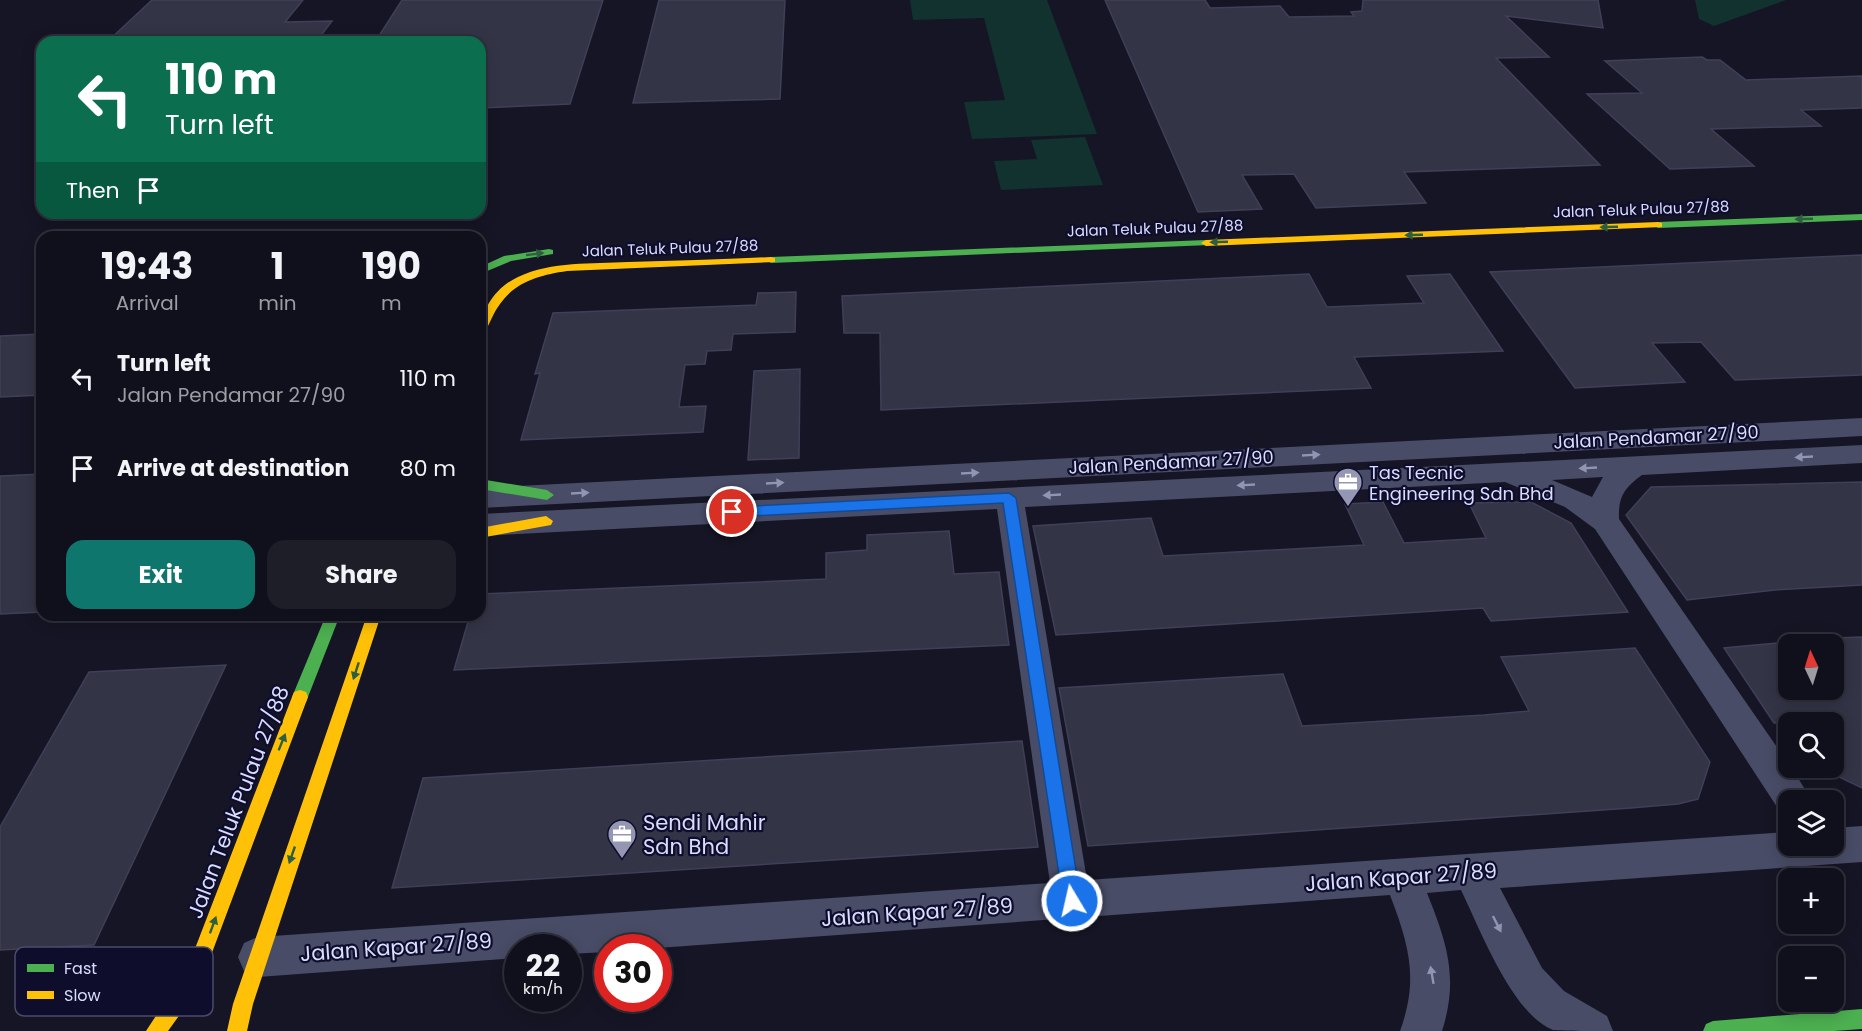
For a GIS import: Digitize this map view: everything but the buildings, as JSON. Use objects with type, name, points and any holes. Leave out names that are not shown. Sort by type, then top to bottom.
[{"type":"street","name":"Jalan Teluk Pulau 27/88","points":[[486,316],[492,302],[503,288],[519,277],[541,271],[567,268],[1862,217]]},
{"type":"street","name":"Jalan Teluk Pulau 27/88","points":[[486,268],[508,258],[568,251]]},
{"type":"street","name":"Jalan Pendamar 27/90","points":[[486,523],[546,508],[1862,427]]},
{"type":"street","name":"Jalan Pendamar 27/90","points":[[486,499],[546,508],[1009,498],[1862,454]]},
{"type":"street","points":[[1605,521],[1603,501],[1610,485],[1636,465]]},
{"type":"street","points":[[1504,472],[1575,500],[1605,521],[1787,790]]},
{"type":"street","points":[[486,486],[546,508]]},
{"type":"street","points":[[1009,498],[1072,901]]},
{"type":"street","points":[[486,531],[546,508]]},
{"type":"street","name":"Jalan Teluk Pulau 27/88","points":[[205,947],[265,784],[331,621]]},
{"type":"street","points":[[237,1031],[258,957],[372,621]]},
{"type":"street","name":"Jalan Kapar 27/89","points":[[1844,845],[1862,844]]},
{"type":"street","name":"Jalan Kapar 27/89","points":[[258,957],[1778,849]]},
{"type":"street","points":[[1471,872],[1528,982],[1550,1005],[1592,1031]]},
{"type":"street","points":[[1401,876],[1425,940],[1434,984],[1427,1017],[1421,1031]]},
{"type":"street","name":"Jalan Teluk Pulau 27/88","points":[[156,1031],[167,1016]]},
{"type":"street","points":[[1713,1031],[1862,1019]]},
{"type":"green space","points":[[910,0],[1047,0],[1097,134],[972,139],[964,102],[1005,100],[984,18],[913,20]]},
{"type":"green space","points":[[1695,0],[1786,0],[1714,26],[1699,19]]},
{"type":"green space","points":[[1085,137],[1103,185],[1001,190],[994,161],[1037,159],[1031,140]]},
{"type":"traffic: fast","points":[[1658,225],[1862,217]]},
{"type":"traffic: fast","points":[[771,260],[1206,243]]},
{"type":"traffic: fast","points":[[486,268],[508,258],[549,252]]},
{"type":"traffic: fast","points":[[486,485],[547,495]]},
{"type":"traffic: fast","points":[[300,697],[331,621]]},
{"type":"traffic: fast","points":[[1713,1031],[1862,1019]]},
{"type":"traffic: slow","points":[[1206,243],[1658,225]]},
{"type":"traffic: slow","points":[[486,317],[495,302],[512,284],[535,274],[567,268],[771,260]]},
{"type":"traffic: slow","points":[[486,532],[546,521]]},
{"type":"traffic: slow","points":[[237,1031],[243,1004],[372,621]]},
{"type":"traffic: slow","points":[[205,947],[300,697]]},
{"type":"traffic: slow","points":[[156,1031],[167,1016]]},
{"type":"place","name":"Tas Tecnic Engineering Sdn Bhd","points":[[1348,508]]},
{"type":"place","name":"Sendi Mahir Sdn Bhd","points":[[622,860]]},
{"type":"route","points":[[732,512],[1009,498],[1072,901]]}]
